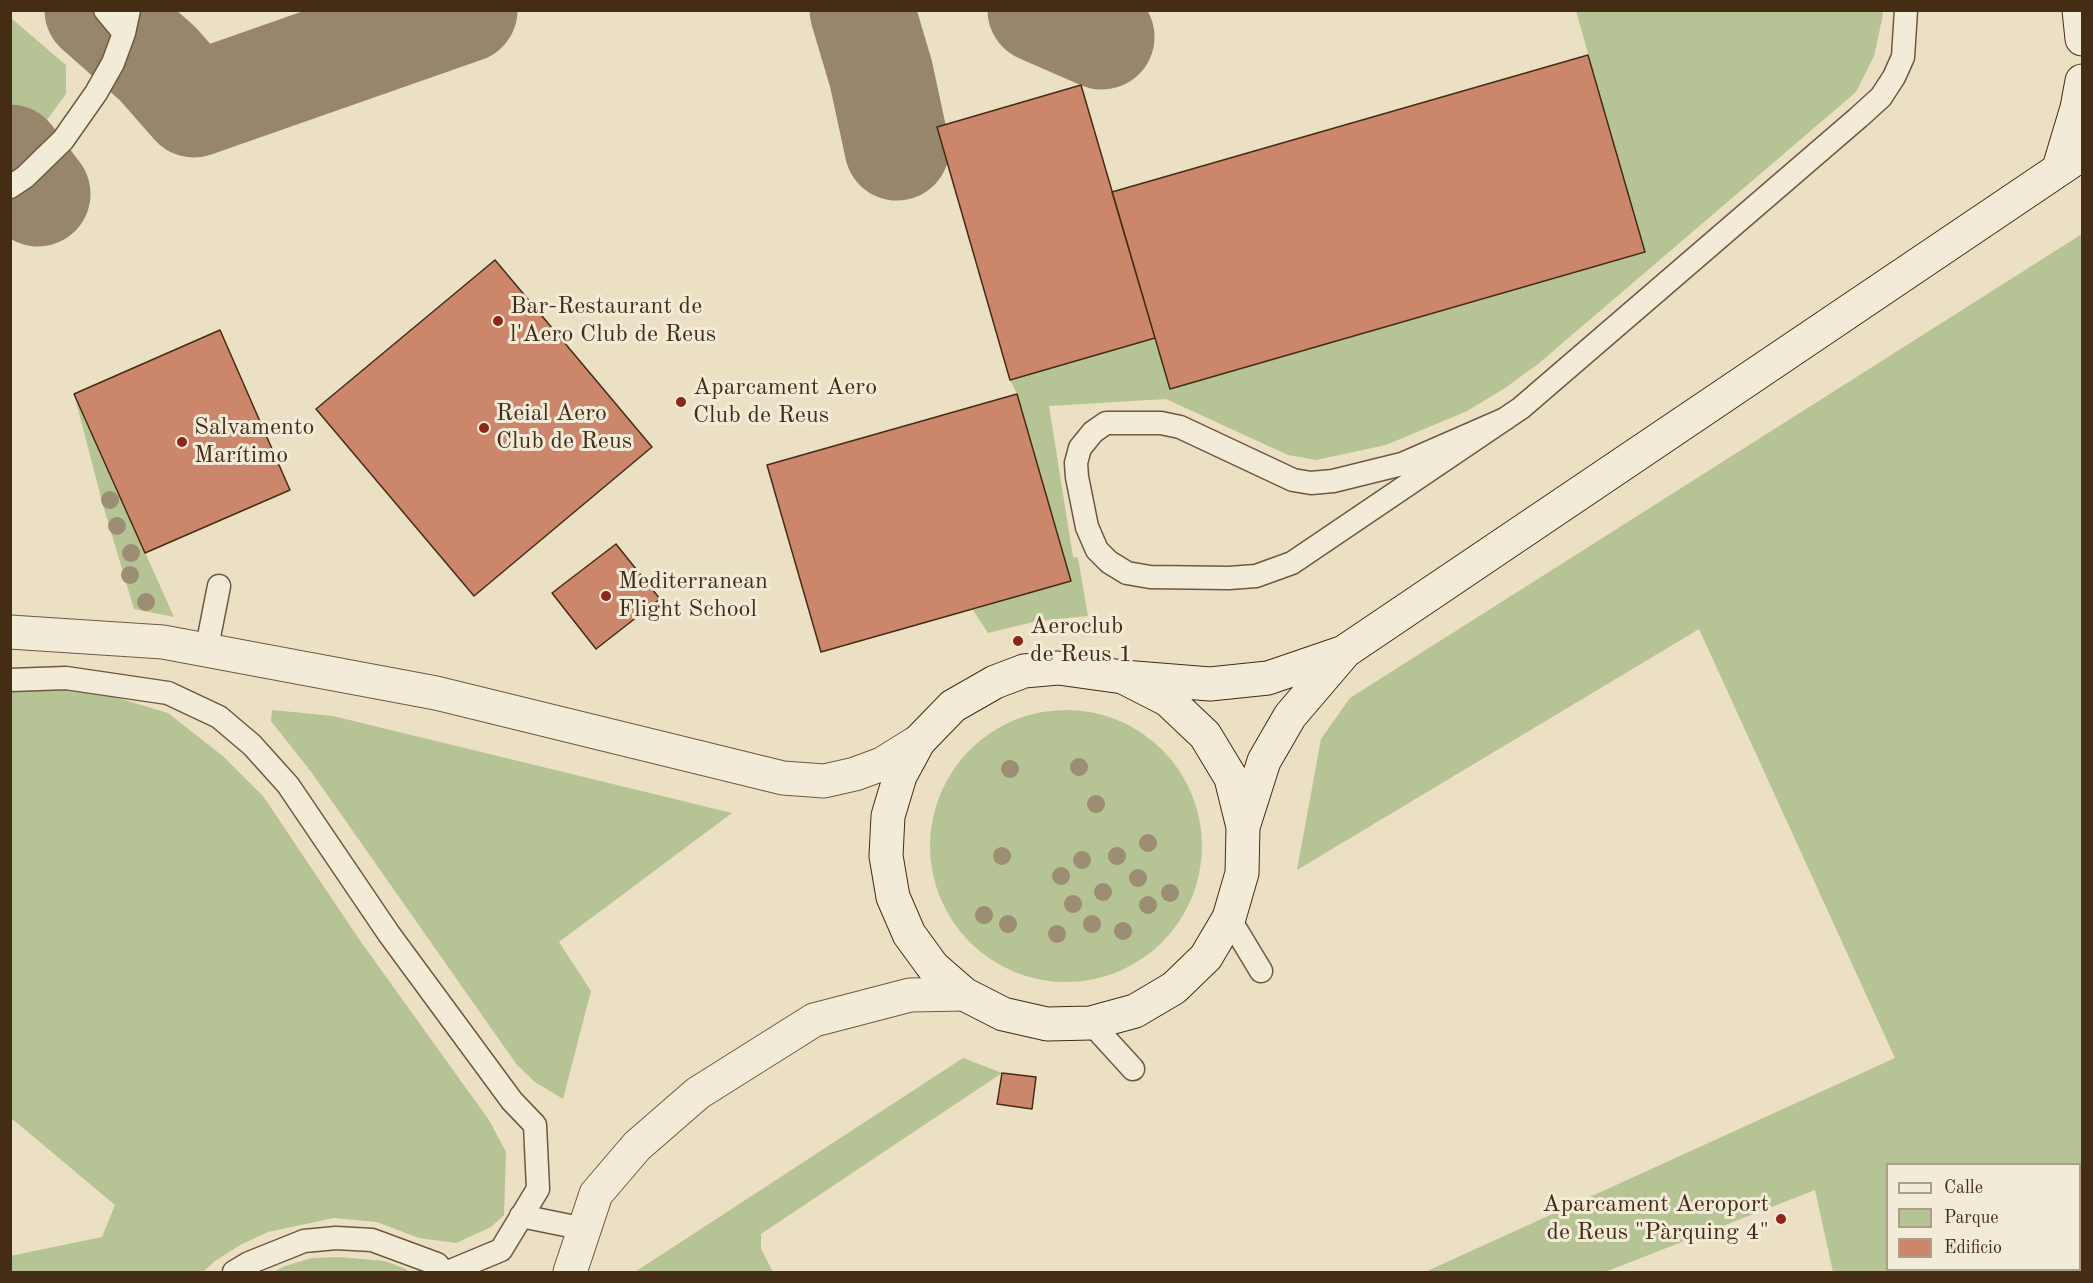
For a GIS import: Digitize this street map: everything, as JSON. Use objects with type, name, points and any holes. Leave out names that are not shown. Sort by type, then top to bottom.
[{"type":"main road","points":[[2079,10],[2082,39]]},
{"type":"main road","points":[[1123,677],[1168,700],[1205,735],[1231,778],[1243,826],[1242,873],[1229,918],[1206,957],[1174,988],[1135,1011],[1091,1023],[1047,1024],[1003,1014],[964,994],[933,967],[909,934],[892,897],[886,856],[888,816],[900,776],[920,741],[953,706],[995,682],[1024,671],[1058,668],[1123,677],[1210,684],[1268,678],[1344,652],[2071,161],[2082,81]]},
{"type":"main road","points":[[10,632],[163,642],[436,693],[783,778],[824,781],[855,774],[882,764],[920,741]]},
{"type":"main road","points":[[1243,826],[1264,761],[1290,716],[1344,652]]},
{"type":"main road","points":[[570,1272],[596,1194],[637,1146],[698,1093],[814,1020],[910,995],[964,994]]},
{"type":"lane","points":[[105,10],[124,33]]},
{"type":"lane","points":[[10,187],[25,177],[63,140],[96,93],[113,63],[124,33],[129,10]]},
{"type":"lane","points":[[1505,419],[1402,464],[1333,481],[1311,483],[1293,480],[1180,428],[1161,423],[1106,423],[1093,432],[1080,448],[1076,464],[1077,477],[1087,527],[1097,550],[1109,562],[1127,573],[1150,577],[1229,578],[1256,576],[1292,563],[1505,419],[1521,408],[1881,97],[1904,57],[1906,10]]},
{"type":"lane","points":[[206,651],[219,586]]},
{"type":"lane","points":[[10,680],[66,678],[168,693],[219,717],[252,745],[288,785],[389,934],[512,1101],[535,1125],[538,1189],[501,1250],[446,1272],[437,1264],[372,1240],[336,1238],[304,1241],[249,1263],[234,1272]]},
{"type":"lane","points":[[1229,918],[1261,971]]},
{"type":"lane","points":[[1091,1023],[1133,1069]]},
{"type":"lane","points":[[521,1216],[585,1228]]},
{"type":"green space","points":[[1576,11],[1882,11],[1883,15],[1874,56],[1856,92],[1538,364],[1467,411],[1386,445],[1316,460],[1288,455],[1166,399],[1049,406],[1073,557],[1078,558],[1088,616],[1037,621],[988,633],[973,610],[1071,580],[1017,394],[1010,380],[1155,338],[1170,389],[1645,253]]},
{"type":"green space","points":[[11,18],[66,65],[66,94],[32,140],[11,114]]},
{"type":"green space","points":[[2082,234],[2082,1272],[1833,1272],[1815,1190],[1605,1272],[1425,1272],[1895,1058],[1699,629],[1297,870],[1321,739],[1350,698]]},
{"type":"green space","points":[[74,394],[174,617],[134,609],[103,505]]},
{"type":"green space","points":[[23,687],[71,689],[108,695],[168,713],[224,757],[263,796],[361,942],[489,1120],[506,1152],[504,1215],[491,1227],[456,1243],[419,1238],[377,1222],[334,1218],[268,1232],[240,1245],[215,1261],[203,1272],[11,1272],[10,1256],[102,1237],[115,1205],[11,1118],[11,689]]},
{"type":"green space","points":[[272,710],[333,716],[732,813],[559,942],[591,991],[563,1099],[535,1082],[517,1065],[312,773],[271,721]]},
{"type":"green space","points":[[1066,710],[1105,716],[1130,726],[1162,750],[1179,771],[1191,794],[1199,820],[1202,846],[1196,885],[1186,910],[1162,942],[1141,959],[1118,971],[1092,979],[1066,982],[1027,976],[1002,966],[970,942],[953,921],[941,898],[933,872],[930,846],[936,807],[946,782],[970,750],[991,733],[1014,721],[1040,713]]},
{"type":"green space","points":[[963,1058],[1002,1073],[761,1234],[761,1249],[773,1272],[635,1272]]},
{"type":"green space","points":[[339,1257],[385,1261],[409,1272],[273,1272],[312,1258]]},
{"type":"building","points":[[1588,55],[1645,252],[1170,389],[1112,192]]},
{"type":"building","points":[[1081,85],[1155,338],[1010,380],[937,127]]},
{"type":"building","name":"Reial Aero Club de Reus","points":[[495,260],[652,447],[474,596],[316,409]]},
{"type":"building","name":"Salvamento Marítimo","points":[[220,330],[290,490],[145,553],[74,394]]},
{"type":"building","points":[[1017,394],[1071,581],[821,652],[767,465]]},
{"type":"building","name":"Mediterranean Flight School","points":[[616,544],[660,599],[596,649],[552,593]]},
{"type":"building","points":[[1002,1073],[1036,1077],[1032,1109],[997,1104]]},
{"type":"taxiway","points":[[97,10],[158,64],[194,105],[465,10]]},
{"type":"taxiway","points":[[862,10],[881,74],[897,148]]},
{"type":"taxiway","points":[[1040,10],[1102,37]]},
{"type":"taxiway","points":[[10,157],[38,194]]},
{"type":"place","name":"Bar-Restaurant de l'Aero Club de Reus","points":[[498,321]]},
{"type":"place","name":"Aparcament Aero Club de Reus","points":[[681,402]]},
{"type":"place","name":"Reial Aero Club de Reus","points":[[484,428]]},
{"type":"place","name":"Salvamento Marítimo","points":[[182,442]]},
{"type":"place","name":"Mediterranean Flight School","points":[[606,596]]},
{"type":"place","name":"Aeroclub de Reus 1","points":[[1018,641]]},
{"type":"place","name":"Aparcament Aeroport de Reus \"Pàrquing 4\"","points":[[1781,1219]]}]
